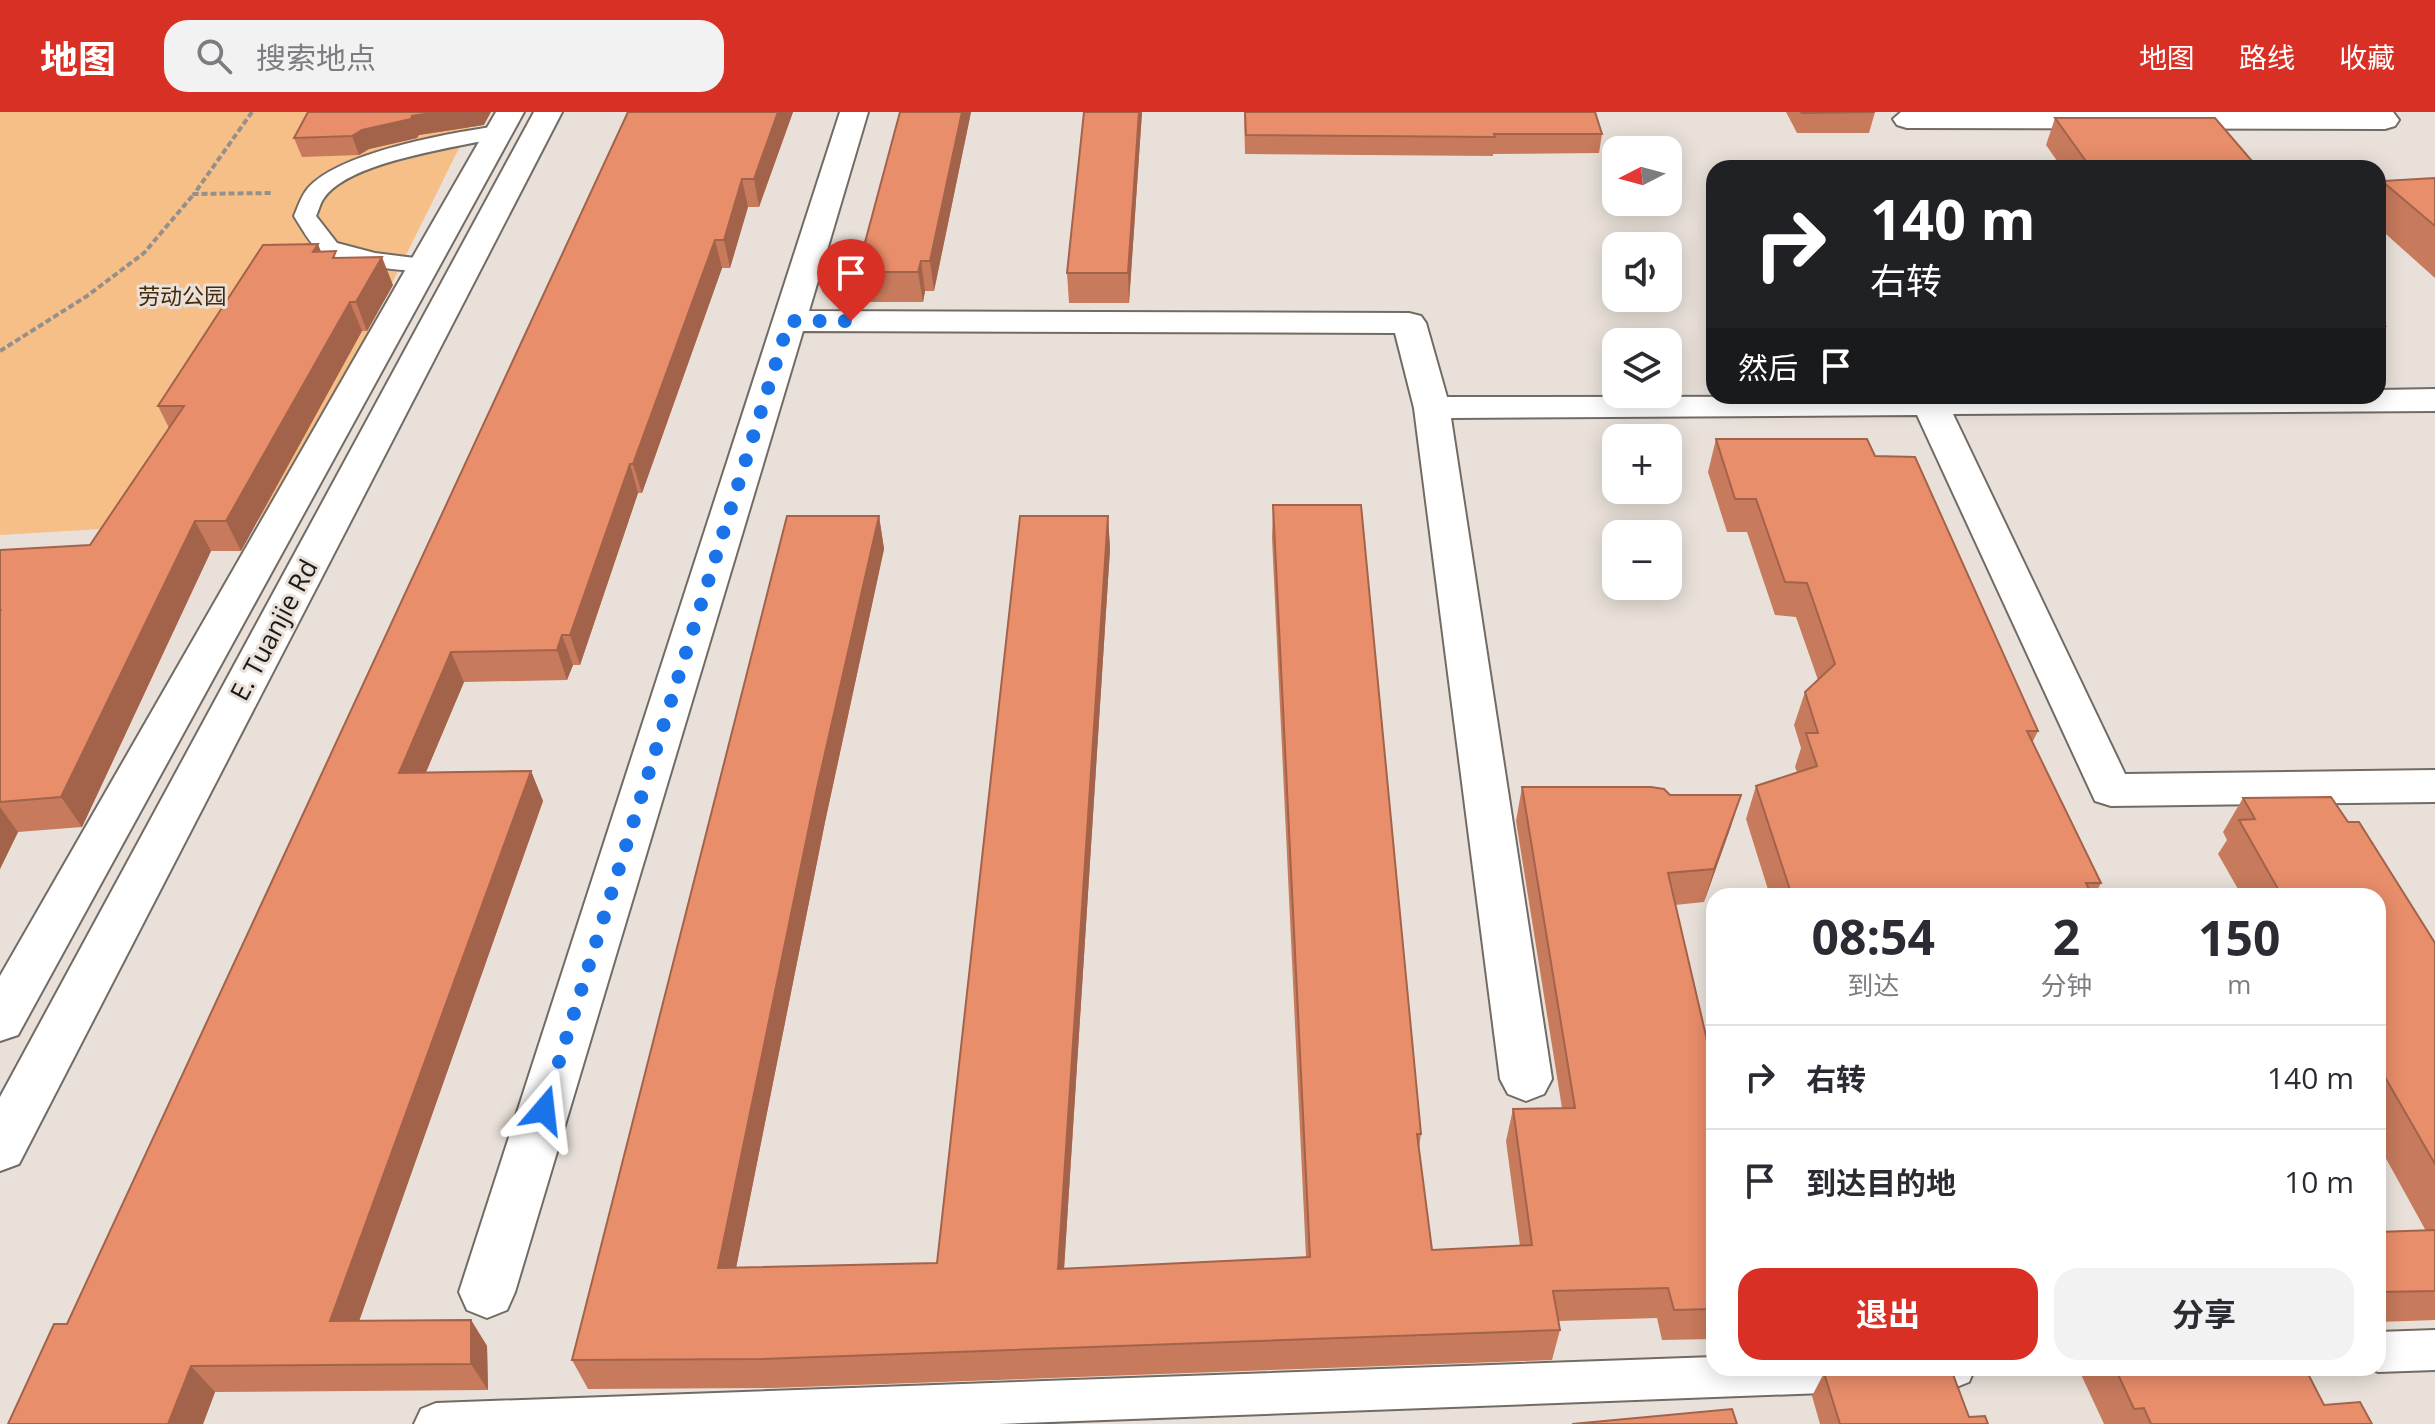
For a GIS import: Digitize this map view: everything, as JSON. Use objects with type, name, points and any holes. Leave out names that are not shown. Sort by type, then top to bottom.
[{"type":"street","name":"E. Tuanjie Rd","points":[[0,1148],[548,112]]},
{"type":"street","points":[[487,1292],[854,112]]},
{"type":"street","points":[[1907,119],[2385,120],[2378,112]]},
{"type":"street","points":[[0,1021],[504,122]]},
{"type":"street","points":[[789,321],[1409,323],[1432,408],[1526,1079]]},
{"type":"street","points":[[2386,400],[2435,400]]},
{"type":"street","points":[[1432,408],[1930,404],[2111,790],[2435,786]]},
{"type":"lane","points":[[423,265],[374,260],[329,248],[305,216],[317,192],[346,170],[470,136],[504,122]]},
{"type":"lane","points":[[2386,1352],[2435,1350]]},
{"type":"lane","points":[[436,1424],[1737,1376]]},
{"type":"path","points":[[0,351],[87,296],[144,253],[194,194],[252,112]]},
{"type":"path","points":[[194,194],[317,192]]},
{"type":"green space","name":"劳动公园","points":[[0,112],[393,112],[471,124],[275,519],[0,535]]},
{"type":"building","points":[[308,112],[438,112],[412,116],[411,119],[362,130],[352,136],[294,138]]},
{"type":"building","points":[[628,112],[778,112],[754,179],[742,179],[724,240],[715,240],[633,464],[630,464],[570,635],[562,635],[557,650],[451,652],[399,773],[531,771],[330,1321],[471,1320],[471,1364],[191,1366],[168,1424],[8,1424],[54,1324],[67,1324]]},
{"type":"building","points":[[900,112],[962,112],[930,261],[921,261],[918,272],[857,272]]},
{"type":"building","points":[[1084,112],[1139,112],[1128,273],[1067,273]]},
{"type":"building","points":[[1245,112],[1595,112],[1602,134],[1494,134],[1495,137],[1246,135]]},
{"type":"building","points":[[2055,118],[2215,118],[2251,160],[2085,160]]},
{"type":"building","points":[[2435,178],[2435,226],[2386,184],[2386,181]]},
{"type":"building","points":[[318,244],[313,252],[336,251],[333,258],[382,257],[356,302],[350,302],[226,521],[195,521],[61,797],[0,802],[0,550],[90,545],[184,406],[158,406],[263,245]]},
{"type":"building","points":[[1716,439],[1867,439],[1875,456],[1915,457],[2038,731],[2027,731],[2101,883],[2086,883],[2088,888],[1789,888],[1756,786],[1817,766],[1806,733],[1818,733],[1805,692],[1835,664],[1807,583],[1785,582],[1756,499],[1735,499]]},
{"type":"building","points":[[1273,505],[1361,505],[1421,1134],[1417,1134],[1432,1250],[1532,1245],[1513,1109],[1575,1108],[1522,787],[1651,787],[1664,789],[1670,795],[1741,795],[1714,869],[1668,873],[1706,1036],[1706,1309],[1674,1310],[1668,1288],[1553,1291],[1560,1330],[761,1359],[572,1360],[787,516],[879,516],[817,788],[718,1268],[937,1263],[1020,516],[1108,516],[1058,1269],[1310,1257]]},
{"type":"building","points":[[2331,797],[2348,822],[2359,822],[2435,943],[2435,1164],[2386,1079],[2386,888],[2277,888],[2239,820],[2255,819],[2243,798]]},
{"type":"building","points":[[2435,1230],[2435,1291],[2386,1292],[2386,1232]]},
{"type":"building","points":[[1825,1376],[1954,1376],[1969,1417],[1985,1416],[1988,1424],[1840,1424]]},
{"type":"building","points":[[2119,1376],[2309,1376],[2324,1405],[2360,1402],[2372,1424],[2151,1424],[2144,1408],[2134,1409]]},
{"type":"building","points":[[1732,1409],[1737,1424],[1572,1424]]},
{"type":"route","points":[[544,1110],[789,321],[851,321]]}]
